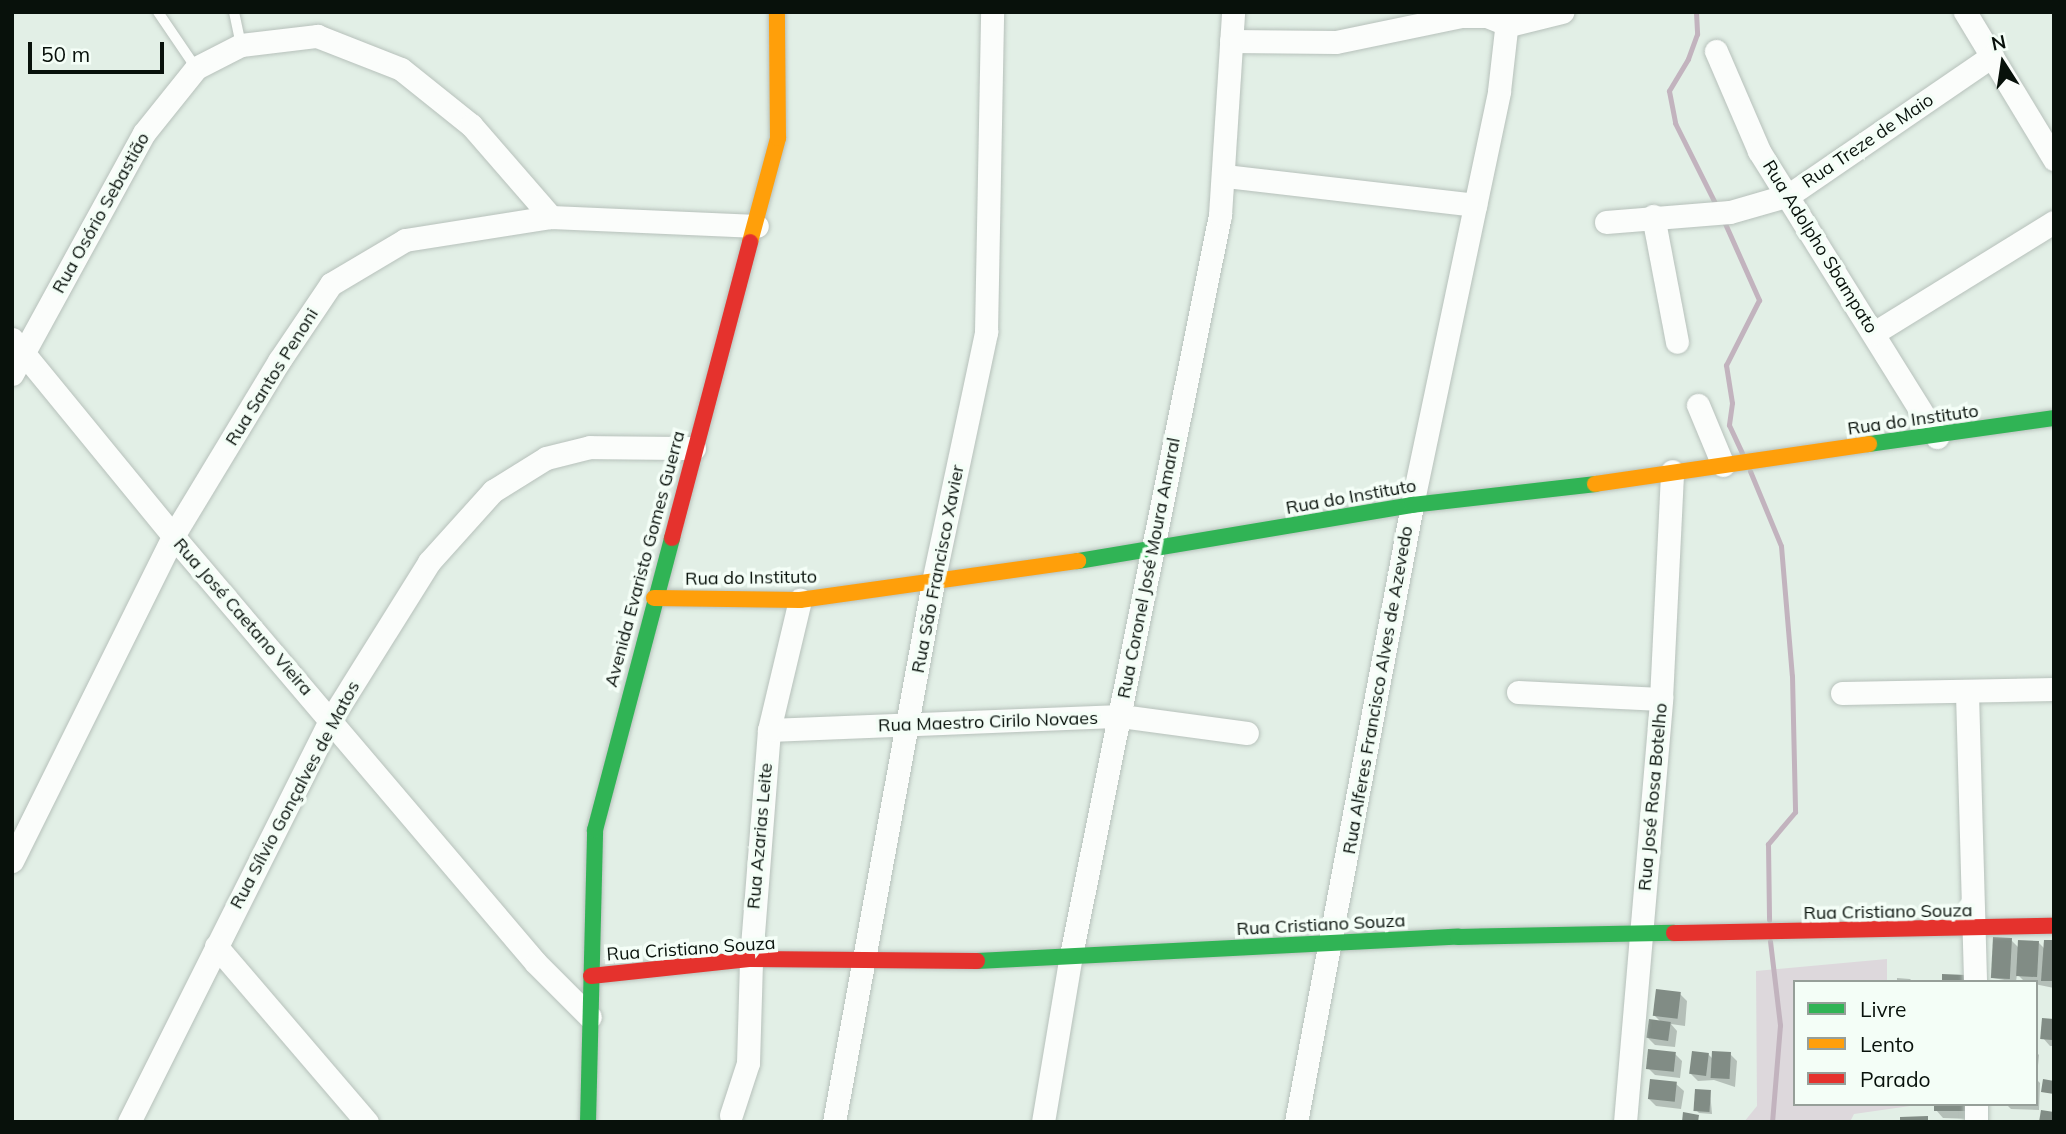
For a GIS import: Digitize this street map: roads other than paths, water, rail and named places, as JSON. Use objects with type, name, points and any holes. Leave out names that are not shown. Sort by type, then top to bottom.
[{"type":"main road","name":"Avenida Evaristo Gomes Guerra","points":[[588,1122],[595,831],[654,598],[757,226],[778,138],[777,12]]},
{"type":"main road","name":"Rua do Instituto","points":[[654,598],[800,600],[1151,551],[1412,505],[1937,436],[2054,418]]},
{"type":"main road","name":"Rua Cristiano Souza","points":[[591,976],[751,959],[860,963],[1070,960],[1458,937],[1642,937],[2054,926]]},
{"type":"street","name":"Rua São Francisco Xavier","points":[[834,1122],[860,963],[909,726],[933,582],[986,332],[992,12]]},
{"type":"street","name":"Rua Coronel José Moura Amaral","points":[[1043,1122],[1070,960],[1121,716],[1225,176],[1233,12]]},
{"type":"street","points":[[1231,41],[1336,42],[1476,15],[1508,19],[1562,12]]},
{"type":"street","points":[[1965,12],[2054,159]]},
{"type":"street","name":"Rua Alferes Francisco Alves de Azevedo","points":[[1296,1122],[1332,943],[1412,505],[1475,205],[1508,19]]},
{"type":"street","name":"Rua Osório Sebastião","points":[[12,374],[18,346],[144,134],[196,68],[241,44],[317,36],[401,69],[471,125],[551,217]]},
{"type":"street","name":"Rua Adolpho Sbampato","points":[[1716,51],[1759,151],[1789,195],[1937,436]]},
{"type":"street","name":"Rua Treze de Maio","points":[[1605,222],[1653,216],[1730,212],[1789,195],[1992,56]]},
{"type":"street","points":[[1225,176],[1475,205]]},
{"type":"street","points":[[1653,216],[1677,342]]},
{"type":"street","name":"Rua Santos Penoni","points":[[12,861],[173,536],[331,284],[405,240],[551,217],[757,226]]},
{"type":"street","points":[[1874,333],[2054,222]]},
{"type":"street","name":"Rua José Caetano Vieira","points":[[18,346],[173,536],[536,963],[590,1017]]},
{"type":"street","points":[[1698,405],[1723,465]]},
{"type":"street","name":"Rua Sílvio Gonçalves de Matos","points":[[129,1122],[331,719],[429,562],[493,491],[546,458],[590,447],[694,448]]},
{"type":"street","name":"Rua José Rosa Botelho","points":[[1625,1122],[1661,699],[1672,471]]},
{"type":"street","name":"Rua Azarias Leite","points":[[731,1115],[748,1063],[751,959],[769,730],[800,600]]},
{"type":"street","points":[[1842,693],[1967,693],[2054,689]]},
{"type":"street","points":[[1518,692],[1661,699]]},
{"type":"street","points":[[1967,693],[1975,980]]},
{"type":"street","name":"Rua Maestro Cirilo Novaes","points":[[769,730],[1121,716],[1247,733]]},
{"type":"street","points":[[216,946],[367,1122]]},
{"type":"lane","points":[[158,12],[196,68]]},
{"type":"lane","points":[[234,12],[241,44]]},
{"type":"waterway","points":[[1696,12],[1697,34],[1688,59],[1669,91],[1675,123],[1717,207]]},
{"type":"waterway","points":[[1723,219],[1759,300],[1726,365],[1732,403],[1729,425],[1742,453]]},
{"type":"waterway","points":[[1750,471],[1781,546],[1792,676],[1795,812],[1768,844],[1769,920]]},
{"type":"waterway","points":[[1770,941],[1780,1025],[1772,1122]]}]
